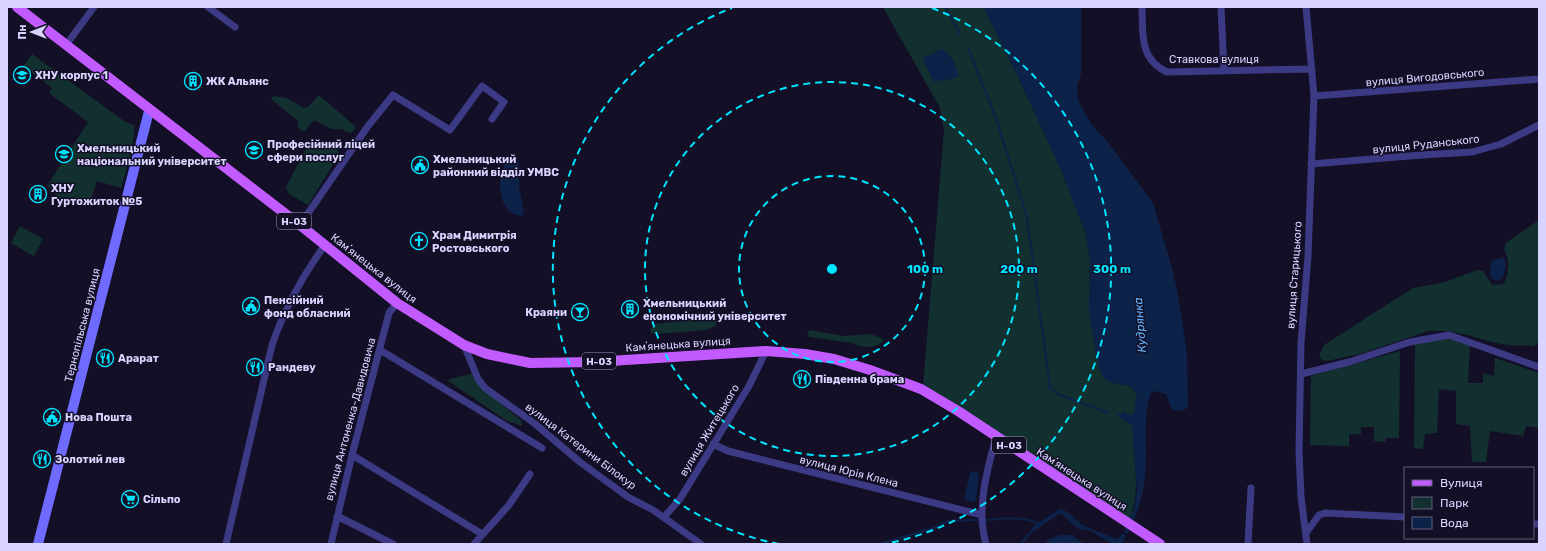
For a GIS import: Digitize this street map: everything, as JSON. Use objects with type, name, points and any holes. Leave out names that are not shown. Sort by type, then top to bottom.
[{"type":"main road","name":"Камʼянецька вулиця","points":[[17,7],[149,111],[300,225],[397,303],[464,345],[487,354],[530,363],[594,362],[766,351],[805,354],[834,359],[883,374],[921,389],[996,436],[1160,544]]},
{"type":"main road","name":"Тернопільська вулиця","points":[[38,544],[149,111]]},
{"type":"street","points":[[66,45],[94,7]]},
{"type":"street","points":[[208,7],[235,27]]},
{"type":"street","name":"Ставкова вулиця","points":[[1142,7],[1145,50],[1150,60],[1158,68],[1167,72],[1312,69]]},
{"type":"street","points":[[1221,7],[1224,71]]},
{"type":"street","name":"вулиця Старицького","points":[[1306,7],[1314,96],[1308,256],[1301,343],[1301,497],[1307,544]]},
{"type":"street","name":"вулиця Вигодовського","points":[[1314,96],[1539,79]]},
{"type":"street","points":[[300,225],[390,96],[393,95],[401,98],[450,130],[482,86],[504,102],[492,119]]},
{"type":"street","name":"вулиця Руданського","points":[[1311,164],[1472,152],[1501,144],[1539,126]]},
{"type":"street","points":[[226,544],[265,375],[278,328],[304,277],[325,245]]},
{"type":"street","name":"вулиця Антоненка-Давидовича","points":[[331,544],[352,455],[389,314],[397,303]]},
{"type":"street","points":[[1301,374],[1349,362],[1410,342],[1449,335],[1539,367]]},
{"type":"street","name":"вулиця Катерини Білокур","points":[[464,345],[478,379],[488,391],[534,422],[580,462],[628,497],[664,517],[701,544]]},
{"type":"street","points":[[380,350],[542,448]]},
{"type":"street","name":"вулиця Житецького","points":[[664,517],[680,499],[749,386],[766,351]]},
{"type":"street","points":[[986,544],[982,528],[982,515],[988,466],[996,436]]},
{"type":"street","name":"вулиця Юрія Клена","points":[[713,444],[728,451],[982,515]]},
{"type":"street","points":[[352,455],[482,534]]},
{"type":"street","points":[[474,544],[509,505],[530,474]]},
{"type":"street","points":[[1248,544],[1251,488]]},
{"type":"street","points":[[1306,533],[1320,515],[1325,513],[1404,517]]},
{"type":"street","points":[[337,516],[393,544]]},
{"type":"green space","points":[[883,7],[983,7],[1020,81],[1062,172],[1085,232],[1090,258],[1089,313],[1113,383],[1130,386],[1137,394],[1134,412],[1133,414],[1128,415],[1126,422],[1132,425],[1136,476],[1135,498],[1129,521],[923,387],[944,130],[940,108]]},
{"type":"green space","points":[[32,54],[124,121],[135,126],[131,154],[121,188],[97,181],[91,199],[67,206],[54,196],[56,193],[47,186],[88,122],[49,93],[52,88],[23,66]]},
{"type":"green space","points":[[273,96],[287,98],[304,108],[308,107],[318,96],[320,96],[355,126],[355,129],[351,133],[341,129],[331,129],[314,120],[304,132],[298,128],[298,121],[271,99]]},
{"type":"green space","points":[[311,139],[336,148],[339,152],[337,158],[308,205],[289,194],[286,187]]},
{"type":"green space","points":[[1539,220],[1539,341],[1534,346],[1505,345],[1465,334],[1447,331],[1428,331],[1360,354],[1327,361],[1322,360],[1319,355],[1324,345],[1413,288],[1445,282],[1477,270],[1483,271],[1492,285],[1504,284],[1508,266],[1504,249],[1506,243]]},
{"type":"green space","points":[[20,226],[43,239],[34,256],[11,243]]},
{"type":"green space","points":[[714,317],[717,319],[716,326],[706,330],[656,334],[651,333],[650,329],[655,324]]},
{"type":"green space","points":[[810,330],[844,336],[871,334],[883,339],[883,342],[872,347],[863,347],[852,343],[809,337],[807,332]]},
{"type":"green space","points":[[1449,338],[1470,346],[1468,383],[1483,383],[1483,373],[1494,376],[1495,358],[1539,373],[1539,442],[1538,428],[1526,426],[1523,436],[1490,431],[1486,462],[1472,462],[1470,426],[1456,424],[1456,391],[1439,389],[1437,433],[1425,434],[1423,449],[1414,448],[1415,343]]},
{"type":"green space","points":[[1400,351],[1399,438],[1386,438],[1385,442],[1374,441],[1374,427],[1361,427],[1361,434],[1349,434],[1349,446],[1310,445],[1311,376]]},
{"type":"green space","points":[[473,373],[502,401],[502,405],[521,420],[522,426],[507,421],[447,380]]},
{"type":"water","name":"Кудрянка","points":[[983,7],[1081,7],[1081,74],[1077,87],[1078,100],[1091,124],[1107,141],[1153,203],[1172,268],[1179,300],[1187,354],[1188,407],[1183,411],[1172,410],[1166,394],[1155,391],[1151,393],[1147,414],[1146,466],[1143,491],[1134,520],[1127,534],[1124,532],[1134,509],[1137,490],[1132,425],[1120,418],[1122,411],[1128,415],[1133,414],[1137,394],[1130,386],[1113,383],[1104,379],[1099,368],[1089,313],[1090,258],[1085,232],[1062,172],[1020,81]]},
{"type":"water","points":[[942,49],[945,50],[953,60],[959,76],[942,82],[940,79],[934,82],[923,58]]},
{"type":"water","points":[[513,154],[519,162],[519,187],[524,212],[521,216],[512,213],[506,207],[500,188],[503,168],[507,160]]},
{"type":"water","points":[[1504,257],[1506,264],[1503,278],[1497,281],[1492,279],[1490,272],[1491,261]]},
{"type":"water","points":[[971,471],[978,473],[979,476],[976,500],[973,502],[966,500],[964,497]]},
{"type":"water","points":[[1060,509],[1069,513],[1083,525],[1107,535],[1118,539],[1123,533],[1126,535],[1122,544],[1112,544],[1091,531],[1078,529],[1061,513],[1031,533],[1023,544],[1019,544],[1036,524]]},
{"type":"water","points":[[1060,535],[1071,535],[1085,544],[1044,544],[1049,539]]},
{"type":"waterway","points":[[945,7],[960,34]]},
{"type":"waterway","points":[[968,48],[996,118],[1027,217],[1050,388],[1058,394],[1109,413]]},
{"type":"waterway","points":[[1118,415],[1123,416]]},
{"type":"waterway","points":[[987,520],[1006,518],[1037,523]]},
{"type":"waterway","points":[[879,544],[934,528],[948,521],[978,520]]},
{"type":"place","name":"ХНУ корпус 1","points":[[22,75]]},
{"type":"place","name":"ЖК Альянс","points":[[193,81]]},
{"type":"place","name":"Професійний ліцей сфери послуг","points":[[254,150]]},
{"type":"place","name":"Хмельницький національний університет","points":[[64,154]]},
{"type":"place","name":"Хмельницький районний відділ УМВС","points":[[420,165]]},
{"type":"place","name":"ХНУ Гуртожиток №5","points":[[38,194]]},
{"type":"place","name":"Храм Димитрія Ростовського","points":[[419,241]]},
{"type":"place","name":"Пенсійний фонд обласний","points":[[251,306]]},
{"type":"place","name":"Хмельницький економічний університет","points":[[630,309]]},
{"type":"place","name":"Краяни","points":[[580,312]]},
{"type":"place","name":"Арарат","points":[[105,358]]},
{"type":"place","name":"Рандеву","points":[[255,367]]},
{"type":"place","name":"Південна брама","points":[[802,379]]},
{"type":"place","name":"Нова Пошта","points":[[52,417]]},
{"type":"place","name":"Золотий лев","points":[[42,459]]},
{"type":"place","name":"Сільпо","points":[[130,499]]}]
